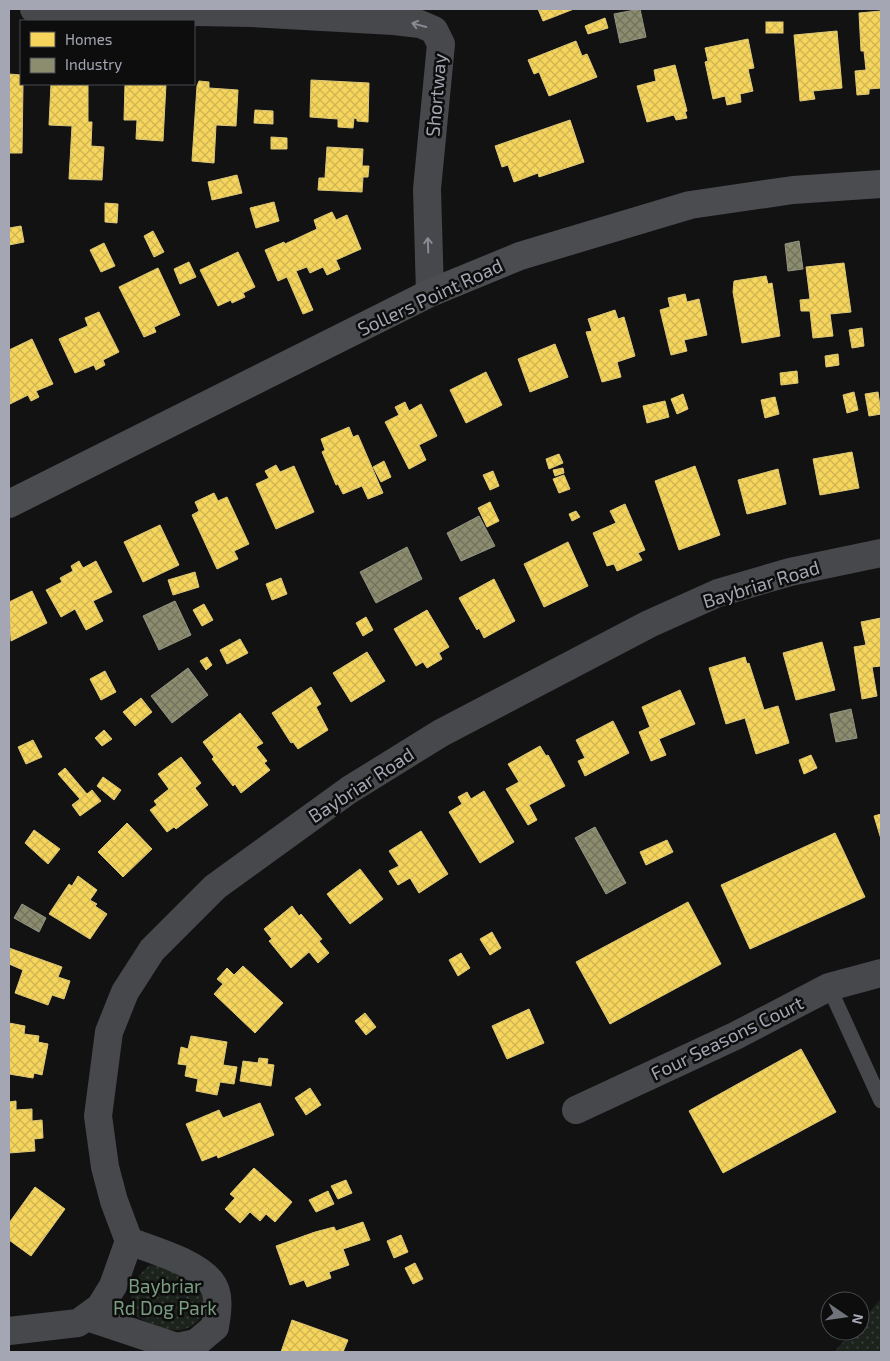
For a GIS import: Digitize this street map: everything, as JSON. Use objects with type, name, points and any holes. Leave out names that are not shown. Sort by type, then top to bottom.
[{"type":"main road","name":"Sollers Point Road","points":[[9,504],[430,293],[520,256],[690,205],[793,190],[881,184]]},
{"type":"street","name":"Shortway","points":[[34,9],[270,14],[394,21],[420,24],[434,30],[441,44],[427,189],[430,293]]},
{"type":"street","name":"Baybriar Road","points":[[129,1241],[114,1201],[105,1168],[98,1116],[109,1032],[125,992],[152,950],[215,887],[349,790],[441,733],[649,624],[718,593],[790,572],[881,553]]},
{"type":"street","name":"Four Seasons Court","points":[[576,1110],[735,1036],[829,987],[881,973]]},
{"type":"street","points":[[9,1331],[78,1323],[87,1317],[100,1307],[113,1286],[129,1241],[182,1260],[212,1282],[218,1306],[215,1327],[196,1343],[176,1347],[87,1317]]},
{"type":"lane","points":[[829,987],[881,1101]]},
{"type":"green space","name":"Baybriar Rd Dog Park","points":[[150,1265],[167,1266],[199,1283],[207,1306],[200,1318],[192,1326],[174,1330],[163,1328],[131,1313],[133,1286],[144,1270]]},
{"type":"green space","points":[[881,1299],[881,1352],[834,1352],[844,1341],[870,1341],[870,1312]]},
{"type":"building: Homes","points":[[538,9],[574,9],[543,21]]},
{"type":"building: Homes","points":[[881,11],[881,88],[869,89],[869,94],[857,95],[855,71],[866,70],[864,51],[861,51],[859,13]]},
{"type":"building: Homes","points":[[605,18],[608,28],[588,34],[585,26]]},
{"type":"building: Homes","points":[[766,22],[783,22],[783,33],[766,33]]},
{"type":"building: Homes","points":[[837,31],[842,88],[813,91],[815,99],[800,101],[794,35]]},
{"type":"building: Homes","points":[[748,39],[754,68],[748,69],[753,91],[740,94],[741,102],[727,105],[725,96],[713,99],[705,62],[708,61],[705,48]]},
{"type":"building: Homes","points":[[576,41],[582,56],[587,54],[597,77],[549,96],[539,72],[534,74],[528,60]]},
{"type":"building: Homes","points":[[675,65],[687,111],[685,112],[687,118],[676,120],[674,115],[647,122],[637,86],[656,81],[654,70]]},
{"type":"building: Homes","points":[[9,74],[20,75],[20,85],[23,85],[22,153],[9,153]]},
{"type":"building: Homes","points":[[311,80],[369,83],[368,122],[357,121],[354,118],[353,128],[338,127],[338,119],[310,117]]},
{"type":"building: Homes","points":[[199,81],[209,82],[209,88],[238,90],[236,126],[216,125],[214,163],[192,161],[197,86]]},
{"type":"building: Homes","points":[[51,85],[88,85],[88,122],[92,122],[91,146],[104,147],[102,180],[69,179],[72,126],[49,125]]},
{"type":"building: Homes","points":[[125,85],[166,85],[163,141],[136,139],[137,120],[124,120]]},
{"type":"building: Homes","points":[[255,110],[273,111],[273,124],[254,123]]},
{"type":"building: Homes","points":[[570,120],[584,162],[539,177],[538,173],[514,182],[508,165],[502,167],[495,146]]},
{"type":"building: Homes","points":[[271,137],[287,138],[287,149],[271,149]]},
{"type":"building: Homes","points":[[327,147],[363,149],[362,166],[369,166],[368,177],[363,177],[362,192],[318,190],[319,178],[325,178]]},
{"type":"building: Homes","points":[[237,175],[242,193],[212,200],[208,182]]},
{"type":"building: Homes","points":[[274,202],[279,221],[256,228],[250,208]]},
{"type":"building: Homes","points":[[105,203],[118,204],[117,223],[105,222]]},
{"type":"building: Homes","points":[[332,212],[336,220],[347,215],[361,249],[336,260],[340,269],[327,275],[323,267],[310,273],[307,267],[296,271],[313,310],[303,314],[287,277],[278,281],[265,250],[284,242],[285,244],[317,229],[314,220]]},
{"type":"building: Homes","points":[[21,226],[24,242],[9,245],[9,228]]},
{"type":"building: Homes","points":[[153,231],[164,252],[154,257],[144,236]]},
{"type":"building: Homes","points":[[104,243],[115,266],[101,272],[90,250]]},
{"type":"building: Homes","points":[[238,252],[255,287],[243,293],[245,297],[232,303],[231,300],[218,306],[200,270]]},
{"type":"building: Homes","points":[[189,262],[196,277],[180,284],[174,269]]},
{"type":"building: Homes","points":[[844,263],[851,312],[830,314],[833,336],[813,338],[810,311],[801,311],[800,300],[810,299],[806,267]]},
{"type":"building: Homes","points":[[158,268],[180,315],[154,327],[156,332],[144,337],[119,287]]},
{"type":"building: Homes","points":[[766,276],[768,284],[772,283],[780,336],[742,343],[733,292],[734,281]]},
{"type":"building: Homes","points":[[685,294],[687,302],[699,299],[707,335],[684,340],[687,351],[671,355],[660,310],[670,307],[668,298]]},
{"type":"building: Homes","points":[[615,310],[618,319],[624,317],[635,356],[617,362],[621,377],[602,382],[586,332],[592,331],[588,319]]},
{"type":"building: Homes","points":[[99,312],[119,352],[103,360],[105,365],[96,370],[94,365],[75,373],[59,339],[88,326],[85,318]]},
{"type":"building: Homes","points":[[862,328],[864,346],[852,348],[849,330]]},
{"type":"building: Homes","points":[[32,339],[53,384],[36,391],[39,397],[31,401],[28,395],[10,404],[9,350]]},
{"type":"building: Homes","points":[[555,344],[568,377],[530,392],[518,359]]},
{"type":"building: Homes","points":[[838,354],[839,365],[826,367],[825,356]]},
{"type":"building: Homes","points":[[797,371],[798,383],[781,385],[780,373]]},
{"type":"building: Homes","points":[[486,372],[502,405],[466,423],[450,390]]},
{"type":"building: Homes","points":[[854,392],[858,410],[847,413],[843,395]]},
{"type":"building: Homes","points":[[878,392],[881,414],[869,416],[865,394]]},
{"type":"building: Homes","points":[[683,394],[688,409],[677,414],[671,399]]},
{"type":"building: Homes","points":[[775,397],[779,414],[765,418],[761,400]]},
{"type":"building: Homes","points":[[665,401],[669,417],[647,423],[643,406]]},
{"type":"building: Homes","points":[[405,402],[409,411],[421,404],[437,436],[419,445],[426,460],[409,469],[385,422],[399,415],[395,407]]},
{"type":"building: Homes","points":[[349,427],[353,437],[358,435],[383,493],[368,499],[362,486],[343,494],[338,484],[336,485],[322,452],[325,450],[321,439]]},
{"type":"building: Homes","points":[[852,452],[859,488],[820,495],[813,459]]},
{"type":"building: Homes","points":[[559,454],[563,463],[549,469],[546,459]]},
{"type":"building: Homes","points":[[384,461],[391,477],[381,482],[373,467]]},
{"type":"building: Homes","points":[[276,465],[280,472],[294,466],[314,512],[276,529],[256,484],[269,478],[265,471]]},
{"type":"building: Homes","points":[[695,466],[720,535],[679,550],[655,481]]},
{"type":"building: Homes","points":[[563,468],[564,473],[555,476],[553,470]]},
{"type":"building: Homes","points":[[778,469],[786,504],[747,514],[738,480]]},
{"type":"building: Homes","points":[[493,471],[499,486],[490,490],[483,475]]},
{"type":"building: Homes","points":[[564,475],[570,489],[559,493],[553,479]]},
{"type":"building: Homes","points":[[214,493],[218,501],[227,497],[249,544],[234,551],[238,559],[217,569],[192,515],[199,511],[195,502]]},
{"type":"building: Homes","points":[[490,502],[499,521],[487,527],[478,508]]},
{"type":"building: Homes","points":[[625,504],[645,550],[638,553],[642,560],[617,571],[614,564],[607,566],[593,533],[616,523],[610,511]]},
{"type":"building: Homes","points":[[576,511],[580,517],[572,521],[569,514]]},
{"type":"building: Homes","points":[[160,525],[179,565],[143,582],[124,542]]},
{"type":"building: Homes","points":[[568,542],[588,586],[544,607],[524,564]]},
{"type":"building: Homes","points":[[79,561],[83,568],[96,561],[112,592],[93,601],[103,621],[86,630],[75,609],[61,617],[46,590],[62,582],[60,578],[73,571],[71,566]]},
{"type":"building: Homes","points":[[195,572],[199,587],[173,595],[168,580]]},
{"type":"building: Homes","points":[[281,578],[287,594],[272,600],[266,584]]},
{"type":"building: Homes","points":[[494,579],[515,621],[484,638],[479,628],[477,630],[459,598]]},
{"type":"building: Homes","points":[[32,591],[47,623],[11,641],[9,602]]},
{"type":"building: Homes","points":[[204,604],[213,620],[202,626],[193,610]]},
{"type":"building: Homes","points":[[427,610],[449,647],[439,653],[442,659],[427,668],[423,662],[416,666],[394,629]]},
{"type":"building: Homes","points":[[366,617],[373,630],[363,636],[356,623]]},
{"type":"building: Homes","points":[[881,618],[881,666],[872,667],[877,696],[862,699],[854,647],[866,645],[861,622]]},
{"type":"building: Homes","points":[[240,639],[248,653],[227,664],[220,650]]},
{"type":"building: Homes","points":[[822,642],[835,690],[796,700],[783,653]]},
{"type":"building: Homes","points":[[367,652],[385,681],[351,702],[333,673]]},
{"type":"building: Homes","points":[[207,657],[212,665],[206,670],[200,661]]},
{"type":"building: Homes","points":[[745,657],[747,664],[749,663],[764,710],[778,706],[789,743],[756,754],[745,718],[726,724],[709,668]]},
{"type":"building: Homes","points":[[105,671],[116,692],[101,700],[90,679]]},
{"type":"building: Homes","points":[[311,687],[321,704],[316,707],[328,730],[298,749],[293,742],[291,743],[272,713]]},
{"type":"building: Homes","points":[[680,690],[695,724],[659,739],[666,755],[651,761],[639,732],[650,727],[642,707]]},
{"type":"building: Homes","points":[[141,698],[152,712],[135,726],[123,712]]},
{"type":"building: Homes","points":[[240,713],[263,743],[256,747],[267,761],[264,763],[270,770],[241,793],[235,784],[233,786],[212,759],[214,757],[203,742]]},
{"type":"building: Homes","points":[[613,721],[629,753],[585,776],[578,761],[585,758],[576,740]]},
{"type":"building: Homes","points":[[104,730],[112,739],[102,746],[95,738]]},
{"type":"building: Homes","points":[[33,740],[42,757],[26,764],[18,747]]},
{"type":"building: Homes","points":[[540,746],[546,756],[548,755],[565,786],[529,805],[537,820],[528,825],[506,789],[519,782],[508,764]]},
{"type":"building: Homes","points":[[811,755],[817,768],[804,774],[799,760]]},
{"type":"building: Homes","points":[[181,757],[201,783],[195,788],[208,805],[176,829],[174,827],[167,832],[150,810],[157,805],[154,801],[169,789],[158,774]]},
{"type":"building: Homes","points":[[65,768],[87,794],[92,790],[101,801],[80,816],[72,805],[80,799],[58,774]]},
{"type":"building: Homes","points":[[103,777],[121,790],[114,800],[97,786]]},
{"type":"building: Homes","points":[[484,791],[514,842],[480,863],[449,812],[462,804],[458,797],[467,792],[471,799]]},
{"type":"building: Homes","points":[[881,814],[881,839],[874,816]]},
{"type":"building: Homes","points":[[127,823],[152,849],[123,877],[98,852]]},
{"type":"building: Homes","points":[[34,830],[60,849],[48,864],[25,843]]},
{"type":"building: Homes","points":[[421,831],[448,874],[419,893],[410,878],[398,885],[389,871],[399,866],[389,851]]},
{"type":"building: Homes","points":[[835,833],[865,897],[750,949],[721,885]]},
{"type":"building: Homes","points":[[667,840],[673,852],[646,865],[640,852]]},
{"type":"building: Homes","points":[[360,869],[383,899],[350,924],[327,894]]},
{"type":"building: Homes","points":[[78,876],[97,890],[90,900],[107,914],[90,939],[49,914],[69,884],[72,886]]},
{"type":"building: Homes","points":[[688,902],[721,964],[610,1024],[576,962]]},
{"type":"building: Homes","points":[[292,906],[299,916],[301,914],[322,939],[319,941],[329,953],[318,963],[309,952],[291,968],[269,941],[272,939],[264,929]]},
{"type":"building: Homes","points":[[492,932],[501,948],[490,955],[480,939]]},
{"type":"building: Homes","points":[[9,948],[62,967],[58,977],[70,981],[64,999],[52,995],[48,1005],[15,993],[23,970],[9,964]]},
{"type":"building: Homes","points":[[461,953],[470,968],[458,976],[449,960]]},
{"type":"building: Homes","points":[[243,966],[283,1003],[255,1033],[214,994],[223,984],[217,979],[227,968],[234,975]]},
{"type":"building: Homes","points":[[529,1009],[544,1043],[507,1059],[492,1026]]},
{"type":"building: Homes","points":[[365,1013],[376,1027],[366,1035],[355,1021]]},
{"type":"building: Homes","points":[[9,1023],[25,1026],[24,1034],[39,1036],[38,1042],[48,1044],[42,1075],[34,1073],[33,1078],[9,1074]]},
{"type":"building: Homes","points":[[191,1036],[227,1042],[223,1065],[237,1067],[234,1084],[220,1082],[217,1095],[196,1091],[198,1079],[185,1076],[187,1065],[178,1064],[181,1047],[188,1049]]},
{"type":"building: Homes","points":[[801,1049],[836,1112],[723,1173],[689,1111]]},
{"type":"building: Homes","points":[[259,1058],[268,1059],[267,1064],[274,1065],[271,1086],[240,1081],[243,1061],[258,1063]]},
{"type":"building: Homes","points":[[310,1088],[321,1105],[306,1115],[295,1098]]},
{"type":"building: Homes","points":[[16,1101],[16,1110],[32,1109],[32,1121],[42,1120],[43,1138],[34,1139],[35,1151],[9,1153],[9,1102]]},
{"type":"building: Homes","points":[[260,1103],[274,1135],[218,1158],[217,1155],[202,1161],[186,1124],[219,1110],[223,1118]]},
{"type":"building: Homes","points":[[254,1168],[292,1202],[275,1222],[266,1214],[260,1221],[250,1212],[240,1223],[225,1209],[235,1198],[230,1194]]},
{"type":"building: Homes","points":[[346,1180],[352,1193],[338,1199],[331,1186]]},
{"type":"building: Homes","points":[[35,1187],[65,1209],[31,1256],[9,1240],[9,1223]]},
{"type":"building: Homes","points":[[328,1191],[334,1204],[316,1212],[309,1200]]},
{"type":"building: Homes","points":[[363,1222],[370,1240],[343,1249],[349,1265],[329,1272],[331,1278],[307,1287],[304,1280],[290,1285],[276,1246],[315,1232],[334,1227],[336,1231]]},
{"type":"building: Homes","points":[[401,1235],[408,1252],[394,1258],[387,1241]]},
{"type":"building: Homes","points":[[415,1263],[423,1279],[413,1284],[405,1268]]},
{"type":"building: Homes","points":[[292,1320],[348,1340],[343,1352],[281,1352]]},
{"type":"building: Industry","points":[[640,9],[646,37],[620,43],[614,14]]},
{"type":"building: Industry","points":[[799,241],[803,269],[788,271],[785,244]]},
{"type":"building: Industry","points":[[479,516],[495,546],[461,561],[447,533]]},
{"type":"building: Industry","points":[[407,547],[422,579],[376,603],[360,572]]},
{"type":"building: Industry","points":[[175,601],[191,635],[159,650],[143,616]]},
{"type":"building: Industry","points":[[188,668],[208,695],[172,723],[151,696]]},
{"type":"building: Industry","points":[[851,709],[857,738],[836,742],[830,714]]},
{"type":"building: Industry","points":[[595,827],[626,883],[606,894],[575,838]]},
{"type":"building: Industry","points":[[22,904],[46,918],[39,932],[14,918]]}]
